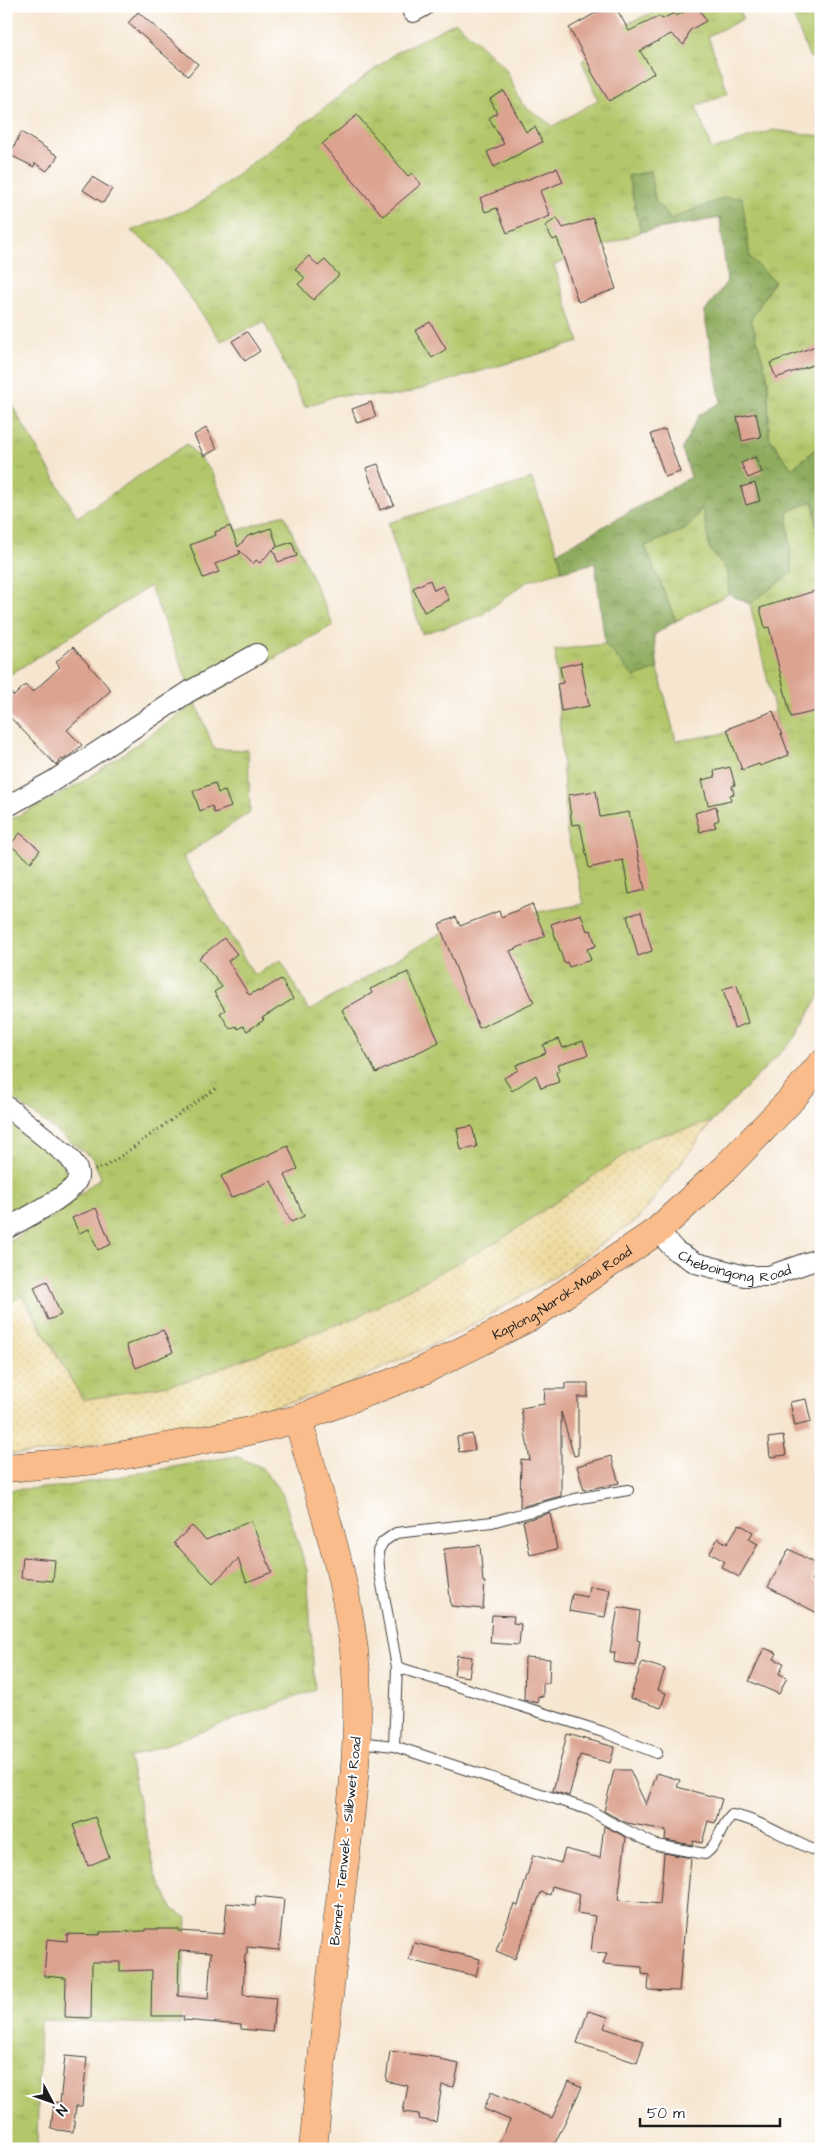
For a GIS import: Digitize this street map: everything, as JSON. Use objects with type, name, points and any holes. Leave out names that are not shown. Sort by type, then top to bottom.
[{"type":"main road","name":"Kaplong-Narok-Maai Road","points":[[6,1468],[98,1460],[245,1432],[298,1419],[422,1371],[532,1316],[657,1232],[724,1169],[788,1102],[821,1064]]},
{"type":"main road","name":"Bomet - Tenwek - Silibwet Road","points":[[298,1419],[332,1536],[348,1607],[356,1671],[357,1742],[352,1804],[329,1989],[313,2149]]},
{"type":"street","points":[[6,808],[53,781],[190,690],[257,654]]},
{"type":"street","points":[[6,1106],[68,1156],[75,1165],[78,1177],[76,1184],[65,1195],[6,1229]]},
{"type":"street","name":"Cheboingong Road","points":[[657,1232],[676,1251],[696,1263],[745,1276],[769,1276],[821,1258]]},
{"type":"lane","points":[[394,1746],[397,1667],[379,1568],[378,1551],[383,1542],[396,1533],[492,1522],[575,1499],[628,1490]]},
{"type":"lane","points":[[397,1667],[603,1732],[656,1753]]},
{"type":"lane","points":[[357,1742],[394,1746],[590,1810],[608,1822],[656,1845],[705,1854],[714,1848],[723,1824],[732,1815],[749,1818],[821,1854]]},
{"type":"path","points":[[78,1177],[107,1166],[216,1088]]},
{"type":"green space","points":[[667,6],[737,6],[743,19],[708,36],[728,93],[696,106],[712,150],[773,130],[821,136],[821,444],[792,469],[769,437],[768,379],[751,319],[774,281],[750,258],[723,198],[671,220],[655,200],[650,171],[628,176],[641,232],[554,265],[579,342],[397,396],[338,395],[305,407],[264,322],[221,341],[156,250],[131,231],[196,206],[397,52],[456,22],[505,68],[522,104],[553,126],[598,100],[582,61],[616,29]]},
{"type":"green space","points":[[789,6],[821,6],[821,55],[810,58]]},
{"type":"green space","points":[[650,171],[655,200],[671,219],[723,198],[742,197],[750,258],[774,281],[751,319],[768,379],[769,437],[792,469],[821,444],[821,533],[817,534],[814,501],[787,512],[792,572],[750,604],[729,594],[728,573],[710,549],[702,507],[686,529],[645,546],[676,621],[654,635],[658,669],[634,677],[605,644],[595,563],[562,571],[558,552],[691,477],[682,449],[699,415],[721,402],[704,313],[727,281],[720,218],[641,232],[628,176]]},
{"type":"green space","points":[[11,404],[77,517],[187,444],[212,472],[237,531],[284,514],[333,625],[196,703],[150,586],[6,677],[6,407]]},
{"type":"green space","points":[[532,479],[558,552],[562,571],[528,581],[480,616],[422,634],[388,523]]},
{"type":"green space","points":[[814,501],[817,533],[821,533],[821,993],[795,1038],[712,1122],[648,1139],[500,1240],[357,1317],[184,1382],[83,1400],[23,1296],[6,1304],[6,1243],[55,1215],[101,1177],[92,1158],[6,1093],[6,822],[81,783],[196,703],[214,749],[248,750],[250,812],[183,857],[254,975],[281,960],[309,1011],[451,927],[584,904],[567,832],[555,650],[605,644],[634,677],[658,669],[676,741],[778,725],[750,604],[792,572],[787,512]]},
{"type":"green space","points":[[703,507],[710,549],[728,573],[729,594],[676,621],[645,546],[686,529]]},
{"type":"green space","points":[[6,1118],[64,1165],[67,1175],[59,1187],[6,1219]]},
{"type":"green space","points":[[235,1456],[261,1467],[282,1493],[307,1570],[315,1690],[129,1758],[156,1875],[173,1909],[187,1918],[180,2025],[40,2020],[37,2148],[42,2149],[6,2149],[6,1868],[11,1866],[6,1857],[6,1490],[61,1487]]},
{"type":"sand","points":[[712,1122],[640,1217],[554,1277],[458,1333],[346,1385],[223,1422],[42,1453],[6,1454],[6,1304],[22,1296],[83,1400],[184,1382],[357,1317],[500,1240],[648,1139]]},
{"type":"building","points":[[608,6],[615,6],[629,31],[660,16],[662,19],[674,13],[676,16],[695,6],[698,6],[706,21],[690,30],[684,45],[671,34],[640,51],[654,73],[609,101],[569,28]]},
{"type":"building","points":[[138,12],[198,64],[188,76],[128,23]]},
{"type":"building","points":[[504,91],[526,132],[535,127],[542,142],[494,167],[487,152],[504,144],[489,118],[497,113],[490,99]]},
{"type":"building","points":[[357,115],[408,176],[412,173],[421,184],[383,216],[322,144]]},
{"type":"building","points":[[21,132],[58,156],[47,171],[35,163],[34,167],[10,155]]},
{"type":"building","points":[[557,168],[563,182],[540,191],[550,216],[507,233],[497,208],[485,212],[480,198]]},
{"type":"building","points":[[92,177],[112,189],[103,203],[83,190]]},
{"type":"building","points":[[557,218],[563,228],[593,218],[616,289],[578,302],[557,238],[553,240],[545,226]]},
{"type":"building","points":[[309,256],[318,266],[325,260],[339,275],[313,300],[298,284],[305,278],[295,269]]},
{"type":"building","points":[[430,322],[446,349],[432,358],[415,331]]},
{"type":"building","points":[[247,332],[260,351],[245,361],[232,341]]},
{"type":"building","points":[[821,344],[821,362],[776,378],[770,363]]},
{"type":"building","points":[[371,402],[376,417],[357,423],[352,409]]},
{"type":"building","points":[[756,413],[761,437],[742,441],[737,417]]},
{"type":"building","points":[[206,428],[217,449],[204,456],[194,435]]},
{"type":"building","points":[[665,429],[680,472],[665,477],[651,434]]},
{"type":"building","points":[[755,457],[762,472],[748,478],[741,463]]},
{"type":"building","points":[[378,464],[394,505],[380,510],[366,468]]},
{"type":"building","points":[[755,483],[760,501],[746,505],[741,487]]},
{"type":"building","points":[[230,526],[238,547],[248,536],[271,528],[277,545],[274,548],[292,542],[297,556],[278,562],[273,549],[260,563],[256,560],[253,564],[239,550],[240,554],[215,564],[219,572],[203,578],[190,545],[216,535],[215,532]]},
{"type":"building","points":[[430,580],[434,590],[443,586],[449,600],[424,612],[413,588]]},
{"type":"building","points":[[821,589],[821,710],[791,717],[769,627],[765,628],[760,608]]},
{"type":"building","points":[[73,647],[111,690],[67,730],[82,745],[56,765],[6,713],[6,689],[14,696],[25,685],[33,692],[60,667],[56,662]]},
{"type":"building","points":[[581,662],[589,706],[561,711],[557,684],[563,683],[560,667]]},
{"type":"building","points":[[773,711],[789,755],[760,766],[759,764],[742,770],[727,729]]},
{"type":"building","points":[[730,767],[735,785],[732,786],[734,794],[730,795],[731,800],[708,805],[702,780],[715,777],[714,771]]},
{"type":"building","points":[[215,783],[218,793],[225,791],[231,807],[214,813],[212,806],[200,811],[193,791]]},
{"type":"building","points":[[596,791],[600,817],[629,812],[645,890],[629,894],[623,860],[589,868],[580,824],[572,825],[568,795]]},
{"type":"building","points":[[716,806],[719,820],[714,822],[716,827],[700,832],[695,813]]},
{"type":"building","points":[[20,833],[40,850],[31,862],[10,845]]},
{"type":"building","points":[[532,904],[545,936],[510,951],[534,1002],[479,1028],[439,924],[456,917],[460,926],[499,911],[501,917]]},
{"type":"building","points":[[641,912],[652,951],[638,956],[627,916]]},
{"type":"building","points":[[581,914],[587,931],[591,930],[596,946],[587,949],[591,960],[569,967],[567,962],[564,963],[551,924]]},
{"type":"building","points":[[224,938],[237,954],[228,961],[249,995],[258,990],[259,992],[281,979],[293,999],[262,1018],[264,1020],[247,1031],[243,1026],[238,1029],[236,1026],[230,1029],[220,1013],[225,1010],[214,992],[222,987],[199,958]]},
{"type":"building","points":[[408,972],[439,1042],[376,1073],[342,1010],[372,993],[370,989]]},
{"type":"building","points":[[737,985],[748,1023],[734,1028],[723,989]]},
{"type":"building","points":[[559,1039],[563,1048],[583,1041],[588,1055],[558,1064],[560,1070],[556,1072],[559,1082],[541,1088],[536,1075],[512,1091],[504,1078],[518,1070],[516,1065],[546,1053],[543,1045]]},
{"type":"building","points":[[472,1126],[477,1147],[461,1150],[457,1129]]},
{"type":"building","points":[[288,1146],[298,1169],[285,1175],[304,1216],[291,1222],[271,1181],[231,1198],[221,1176]]},
{"type":"building","points":[[96,1208],[111,1244],[98,1250],[89,1229],[79,1233],[72,1218]]},
{"type":"building","points":[[47,1281],[61,1315],[48,1320],[34,1287]]},
{"type":"building","points":[[163,1330],[173,1352],[136,1368],[126,1345]]},
{"type":"building","points":[[565,1383],[588,1383],[588,1397],[578,1397],[578,1455],[574,1456],[561,1412],[561,1496],[520,1507],[521,1459],[530,1460],[521,1408],[544,1404],[545,1389],[565,1389]]},
{"type":"building","points":[[806,1399],[811,1422],[795,1426],[790,1402]]},
{"type":"building","points":[[472,1434],[475,1450],[459,1452],[457,1437]]},
{"type":"building","points":[[783,1436],[786,1455],[770,1457],[768,1438]]},
{"type":"building","points":[[611,1456],[619,1483],[584,1490],[577,1466]]},
{"type":"building","points":[[550,1513],[557,1549],[530,1555],[523,1521]]},
{"type":"building","points":[[251,1521],[272,1572],[247,1582],[238,1559],[213,1583],[174,1543],[192,1526],[206,1540]]},
{"type":"building","points":[[739,1524],[753,1532],[749,1539],[758,1544],[739,1577],[721,1567],[724,1561],[710,1553],[718,1538],[727,1544]]},
{"type":"building","points":[[480,1545],[483,1582],[485,1582],[483,1609],[451,1606],[444,1549]]},
{"type":"building","points":[[789,1549],[819,1566],[811,1580],[821,1585],[821,1615],[768,1587]]},
{"type":"building","points":[[23,1557],[55,1560],[53,1581],[21,1578]]},
{"type":"building","points":[[589,1586],[610,1589],[605,1617],[569,1611],[572,1594],[587,1597]]},
{"type":"building","points":[[618,1607],[640,1611],[637,1640],[640,1641],[636,1666],[614,1662],[615,1652],[610,1652]]},
{"type":"building","points":[[492,1615],[514,1616],[513,1623],[521,1624],[519,1645],[490,1643]]},
{"type":"building","points":[[764,1648],[777,1653],[774,1659],[784,1663],[779,1674],[787,1677],[779,1694],[749,1681]]},
{"type":"building","points":[[457,1655],[472,1657],[469,1677],[454,1675]]},
{"type":"building","points":[[525,1657],[550,1659],[549,1683],[543,1683],[543,1697],[538,1696],[538,1703],[524,1700]]},
{"type":"building","points":[[642,1662],[665,1669],[658,1690],[666,1693],[661,1708],[630,1698]]},
{"type":"building","points":[[567,1734],[615,1747],[610,1763],[580,1755],[569,1796],[553,1791]]},
{"type":"building","points":[[614,1770],[630,1770],[646,1805],[657,1773],[680,1780],[677,1787],[722,1799],[715,1823],[708,1821],[702,1843],[693,1841],[693,1845],[665,1840],[666,1830],[627,1823],[604,1811]]},
{"type":"building","points":[[95,1817],[109,1857],[88,1866],[73,1825]]},
{"type":"building","points":[[604,1826],[626,1837],[618,1900],[660,1904],[664,1853],[691,1858],[679,1991],[648,1990],[649,1975],[642,1974],[642,1967],[603,1964],[607,1953],[591,1952],[595,1916],[577,1913],[580,1894],[552,1886],[550,1895],[541,1892],[515,1959],[496,1951],[514,1904],[518,1906],[533,1855],[561,1863],[565,1849],[600,1858]]},
{"type":"building","points":[[256,1896],[284,1899],[279,1950],[247,1947],[247,1954],[245,1954],[243,1995],[276,1998],[272,2032],[241,2029],[241,2025],[183,2020],[184,2016],[151,2016],[152,1970],[120,1971],[120,1962],[92,1962],[91,2018],[65,2017],[66,1978],[44,1976],[47,1939],[67,1941],[67,1934],[100,1935],[100,1932],[146,1931],[146,1929],[179,1929],[179,1931],[224,1934],[227,1903],[255,1906]],"holes":[[[179,1951],[211,1953],[208,1999],[178,1996]]]},
{"type":"building","points":[[414,1943],[480,1959],[476,1976],[409,1960]]},
{"type":"building","points":[[588,2011],[608,2017],[604,2028],[644,2041],[637,2063],[577,2043]]},
{"type":"building","points":[[390,2051],[440,2058],[440,2060],[459,2064],[454,2087],[442,2085],[436,2122],[418,2119],[419,2114],[403,2112],[408,2086],[386,2081]]},
{"type":"building","points":[[65,2056],[87,2058],[82,2106],[76,2106],[73,2132],[51,2129],[54,2102],[60,2103]]},
{"type":"building","points":[[569,2081],[582,2087],[552,2149],[496,2149],[510,2120],[484,2109],[491,2092],[552,2118]]}]
